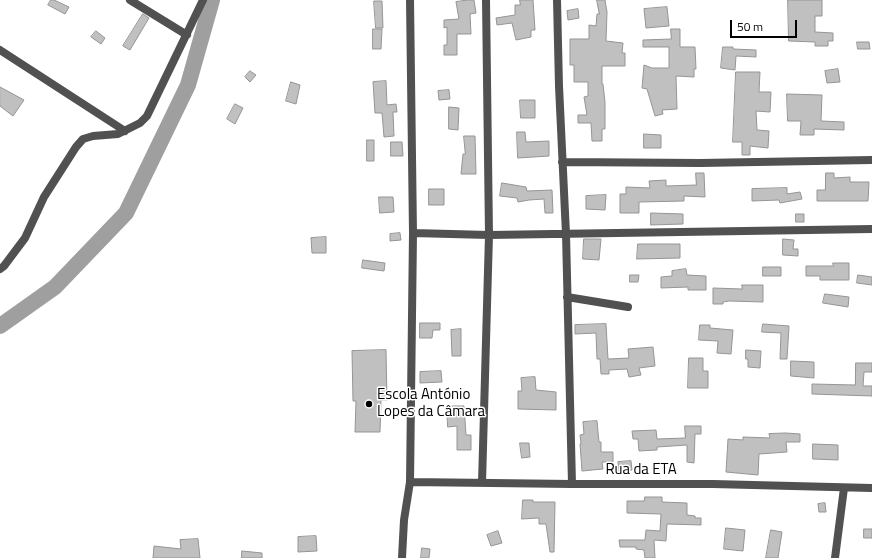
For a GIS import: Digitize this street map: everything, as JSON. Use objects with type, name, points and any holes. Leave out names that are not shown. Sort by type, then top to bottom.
[{"type":"street","points":[[130,0],[187,35]]},
{"type":"street","points":[[0,269],[4,266],[25,238],[44,197],[76,147],[83,139],[118,134],[140,123],[147,116],[203,0]]},
{"type":"street","points":[[402,558],[404,520],[410,482],[413,233],[410,0]]},
{"type":"street","points":[[482,483],[489,235],[486,0]]},
{"type":"street","points":[[557,0],[559,86],[566,234],[572,484]]},
{"type":"street","points":[[0,50],[125,131]]},
{"type":"street","points":[[562,162],[700,163],[872,160]]},
{"type":"street","points":[[413,233],[489,235],[872,229]]},
{"type":"street","points":[[567,297],[628,307]]},
{"type":"street","name":"Rua da ETA","points":[[410,482],[712,484],[872,488]]},
{"type":"street","points":[[835,558],[844,488]]},
{"type":"building","points":[[51,0],[69,7],[65,14],[48,5]]},
{"type":"building","points":[[474,0],[476,13],[470,14],[471,34],[457,34],[457,55],[444,55],[444,45],[447,45],[447,27],[444,28],[444,20],[459,19],[456,2]]},
{"type":"building","points":[[520,0],[533,0],[535,30],[531,30],[531,37],[516,40],[512,23],[497,25],[496,18],[515,15],[515,5],[520,5]]},
{"type":"building","points":[[597,0],[605,0],[607,12],[606,41],[623,43],[622,53],[625,53],[625,66],[602,66],[602,84],[605,102],[605,129],[602,129],[602,141],[592,141],[591,123],[578,123],[578,115],[587,115],[584,97],[588,96],[588,82],[574,82],[574,65],[570,65],[570,39],[589,39],[589,25],[596,26],[597,14],[599,14]]},
{"type":"building","points":[[788,0],[822,0],[822,16],[815,16],[815,32],[833,33],[833,41],[828,41],[828,46],[815,46],[815,42],[789,41]]},
{"type":"building","points":[[374,1],[382,1],[383,28],[376,28]]},
{"type":"building","points":[[667,7],[669,26],[646,28],[644,9]]},
{"type":"building","points":[[578,9],[579,18],[568,20],[567,11]]},
{"type":"building","points":[[143,14],[149,18],[130,50],[123,46]]},
{"type":"building","points":[[373,29],[382,29],[381,49],[373,49]]},
{"type":"building","points":[[671,29],[680,29],[680,47],[695,47],[696,69],[694,69],[694,77],[676,76],[677,109],[662,110],[663,114],[655,116],[647,89],[642,88],[644,65],[652,68],[669,68],[669,47],[643,47],[643,40],[671,39]]},
{"type":"building","points":[[96,31],[105,38],[101,44],[91,37]]},
{"type":"building","points":[[857,42],[869,42],[870,49],[858,49]]},
{"type":"building","points":[[723,47],[756,50],[756,57],[736,56],[735,70],[721,68]]},
{"type":"building","points":[[838,69],[840,82],[827,83],[825,71]]},
{"type":"building","points":[[250,71],[256,75],[250,82],[245,77]]},
{"type":"building","points":[[736,72],[760,72],[759,92],[771,92],[770,112],[756,111],[757,130],[769,131],[768,148],[750,146],[750,155],[742,155],[742,142],[733,142]]},
{"type":"building","points":[[386,81],[387,105],[396,104],[397,112],[393,112],[394,136],[384,137],[382,113],[375,113],[373,82]]},
{"type":"building","points":[[291,82],[300,85],[296,104],[286,101]]},
{"type":"building","points":[[0,87],[24,100],[13,116],[0,106]]},
{"type":"building","points":[[449,90],[450,99],[439,100],[438,91]]},
{"type":"building","points":[[787,94],[822,95],[821,121],[844,122],[844,130],[814,129],[814,135],[800,135],[801,121],[788,121]]},
{"type":"building","points":[[520,100],[535,100],[535,118],[521,118]]},
{"type":"building","points":[[235,104],[243,108],[235,124],[227,119]]},
{"type":"building","points":[[449,107],[459,108],[458,130],[449,129]]},
{"type":"building","points":[[517,132],[525,132],[526,142],[549,141],[549,156],[518,158]]},
{"type":"building","points":[[644,134],[661,135],[661,148],[644,148]]},
{"type":"building","points":[[464,136],[475,136],[476,174],[461,174],[463,154],[465,154]]},
{"type":"building","points":[[367,140],[374,140],[374,161],[367,161]]},
{"type":"building","points":[[391,142],[402,142],[403,156],[391,156]]},
{"type":"building","points":[[696,173],[704,173],[705,197],[684,196],[684,201],[639,202],[639,213],[620,213],[620,194],[626,194],[626,187],[650,188],[649,181],[666,180],[666,186],[696,185]]},
{"type":"building","points":[[826,173],[834,173],[834,178],[850,177],[850,182],[869,182],[868,201],[817,201],[817,190],[825,190]]},
{"type":"building","points":[[502,183],[526,187],[527,191],[552,190],[553,213],[545,213],[544,199],[518,202],[517,198],[500,196]]},
{"type":"building","points":[[787,188],[787,194],[800,192],[802,199],[780,203],[779,200],[752,201],[752,189]]},
{"type":"building","points":[[429,189],[444,189],[444,205],[429,205]]},
{"type":"building","points":[[606,195],[605,210],[586,209],[586,196]]},
{"type":"building","points":[[379,197],[393,197],[394,212],[380,213]]},
{"type":"building","points":[[651,213],[683,214],[683,224],[651,225]]},
{"type":"building","points":[[796,214],[804,214],[804,222],[796,222]]},
{"type":"building","points":[[400,233],[401,240],[390,241],[390,234]]},
{"type":"building","points":[[326,237],[326,253],[312,253],[311,238]]},
{"type":"building","points":[[584,239],[601,239],[599,260],[583,259]]},
{"type":"building","points":[[783,239],[794,240],[793,249],[798,249],[798,256],[783,255]]},
{"type":"building","points":[[638,244],[680,244],[680,258],[637,259]]},
{"type":"building","points":[[363,260],[385,263],[384,271],[362,268]]},
{"type":"building","points":[[833,263],[849,263],[849,280],[820,280],[820,276],[806,276],[806,266],[833,266]]},
{"type":"building","points":[[763,267],[781,267],[781,276],[763,276]]},
{"type":"building","points":[[686,269],[687,275],[706,276],[706,290],[688,290],[688,287],[661,288],[661,277],[672,276],[672,271]]},
{"type":"building","points":[[630,275],[639,275],[638,282],[630,282]]},
{"type":"building","points":[[858,275],[872,277],[872,285],[857,283]]},
{"type":"building","points":[[742,285],[763,285],[763,302],[729,301],[723,302],[723,304],[713,304],[713,288],[742,289]]},
{"type":"building","points":[[825,294],[849,297],[848,307],[823,303]]},
{"type":"building","points":[[420,323],[440,323],[440,330],[433,330],[432,338],[420,338]]},
{"type":"building","points":[[606,324],[608,359],[629,358],[628,349],[653,347],[655,366],[639,368],[641,375],[629,377],[627,369],[609,370],[609,374],[601,374],[600,359],[597,359],[596,333],[575,334],[575,325]]},
{"type":"building","points":[[763,324],[789,326],[787,359],[780,359],[781,333],[762,332]]},
{"type":"building","points":[[700,325],[710,325],[710,328],[733,330],[731,354],[717,353],[718,341],[699,340]]},
{"type":"building","points":[[461,329],[461,356],[452,356],[451,330]]},
{"type":"building","points":[[386,350],[387,400],[381,400],[380,432],[355,432],[356,401],[353,401],[352,351]]},
{"type":"building","points":[[746,350],[761,351],[760,368],[748,367]]},
{"type":"building","points":[[689,358],[703,358],[703,371],[708,371],[708,388],[688,388]]},
{"type":"building","points":[[791,361],[814,362],[814,378],[791,376]]},
{"type":"building","points":[[856,363],[872,363],[872,372],[864,372],[863,386],[872,386],[872,396],[812,394],[812,384],[855,385]]},
{"type":"building","points":[[441,371],[442,382],[420,383],[420,372]]},
{"type":"building","points":[[535,377],[536,390],[556,392],[556,410],[518,409],[518,391],[522,391],[521,378]]},
{"type":"building","points":[[447,406],[464,406],[466,435],[471,435],[471,450],[457,450],[457,426],[448,427]]},
{"type":"building","points":[[597,421],[599,442],[601,442],[601,452],[613,452],[613,462],[602,462],[603,469],[582,471],[580,435],[584,434],[583,422]]},
{"type":"building","points":[[685,426],[701,426],[701,434],[695,434],[694,463],[687,462],[687,445],[657,447],[657,450],[639,451],[638,439],[633,439],[632,431],[656,430],[657,439],[685,438]]},
{"type":"building","points":[[769,434],[800,434],[800,442],[786,442],[787,452],[759,454],[758,475],[726,472],[728,439],[743,440],[743,437],[770,438]]},
{"type":"building","points":[[520,443],[529,443],[530,457],[522,458]]},
{"type":"building","points":[[813,444],[838,445],[838,460],[813,459]]},
{"type":"building","points":[[631,461],[632,470],[619,472],[618,462]]},
{"type":"building","points":[[645,497],[662,497],[662,502],[687,503],[687,515],[695,516],[695,518],[701,518],[701,525],[667,524],[666,541],[654,540],[655,558],[645,558],[644,550],[636,549],[636,547],[620,547],[619,540],[645,540],[646,530],[660,531],[661,514],[627,513],[627,501],[644,501]]},
{"type":"building","points":[[523,500],[533,500],[533,502],[555,502],[554,552],[550,552],[546,524],[539,524],[539,518],[522,519]]},
{"type":"building","points":[[825,503],[826,512],[819,512],[818,504]]},
{"type":"building","points":[[726,528],[745,530],[743,551],[724,549]]},
{"type":"building","points":[[864,529],[872,529],[872,538],[864,538]]},
{"type":"building","points":[[771,530],[782,532],[778,558],[766,558]]},
{"type":"building","points":[[498,531],[502,543],[491,546],[487,535]]},
{"type":"building","points":[[316,536],[317,551],[298,552],[298,537]]},
{"type":"building","points":[[198,539],[200,558],[153,558],[154,546],[181,549],[180,540]]},
{"type":"building","points":[[422,548],[430,549],[429,558],[421,558]]},
{"type":"building","points":[[242,551],[262,553],[262,558],[242,558]]},
{"type":"waterway","points":[[0,326],[55,287],[126,213],[188,85],[212,0]]},
{"type":"place","name":"Escola António Lopes da Câmara","points":[[369,404]]}]
